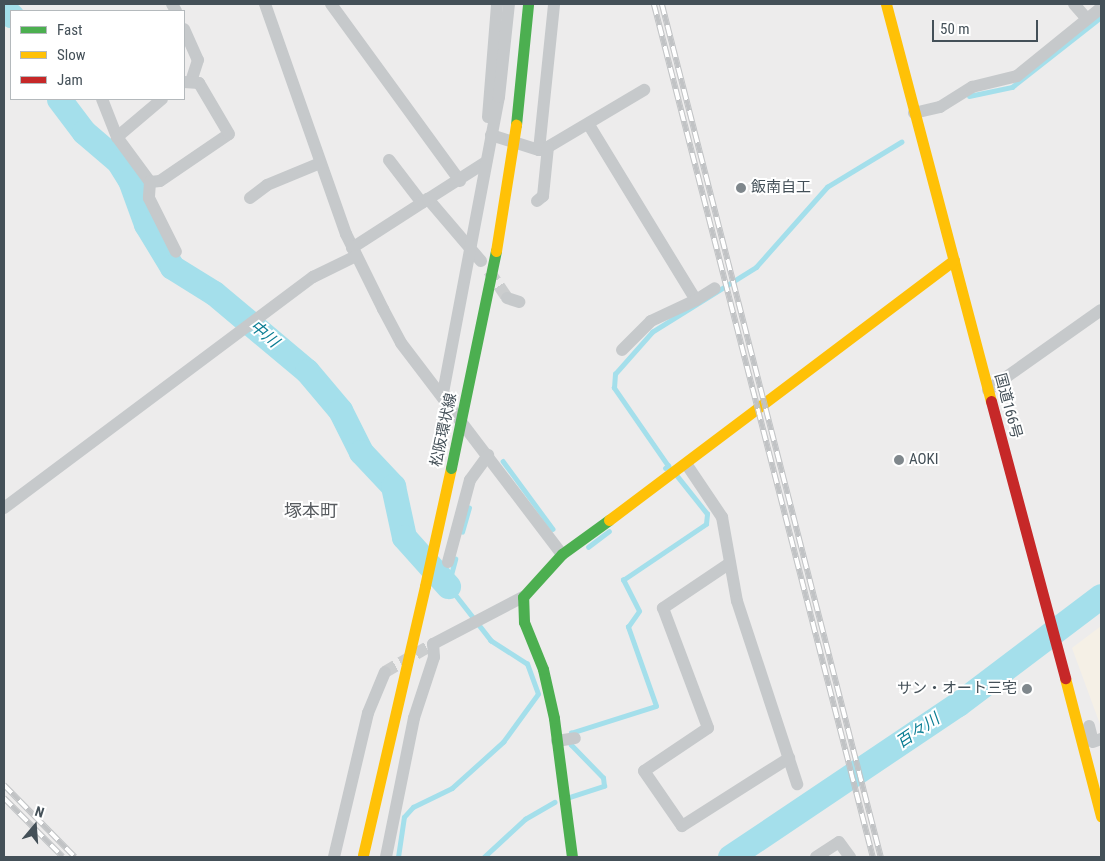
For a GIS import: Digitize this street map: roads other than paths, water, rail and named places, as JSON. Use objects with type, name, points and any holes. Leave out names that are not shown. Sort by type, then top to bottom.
[{"type":"main road","name":"松阪環状線","points":[[363,857],[471,378],[510,183],[528,4]]},
{"type":"main road","name":"国道166号","points":[[886,4],[1056,652],[1101,816]]},
{"type":"main road","points":[[572,857],[567,740],[521,611],[523,597],[562,554],[679,471],[954,260]]},
{"type":"street","points":[[265,4],[320,163],[354,252],[402,343],[444,393],[562,554]]},
{"type":"street","points":[[331,4],[460,181]]},
{"type":"street","points":[[486,166],[497,4]]},
{"type":"street","points":[[444,393],[486,166],[509,4]]},
{"type":"street","points":[[537,201],[543,196],[543,148],[554,4]]},
{"type":"street","points":[[1074,4],[1086,18]]},
{"type":"street","points":[[914,113],[940,107],[972,87],[1017,76],[1086,18],[1101,8]]},
{"type":"street","points":[[150,182],[160,181],[229,134],[199,83],[187,82],[198,60],[185,31]]},
{"type":"street","points":[[491,135],[543,148],[589,125],[644,90]]},
{"type":"street","points":[[102,100],[117,137],[150,182],[148,198],[176,252]]},
{"type":"street","points":[[117,137],[161,100]]},
{"type":"street","points":[[589,125],[696,300]]},
{"type":"street","points":[[389,160],[481,261]]},
{"type":"street","points":[[250,198],[267,185],[320,163]]},
{"type":"street","points":[[4,508],[313,277],[420,208],[425,201],[486,166]]},
{"type":"street","points":[[622,350],[651,321],[696,300],[715,288]]},
{"type":"street","points":[[988,390],[1101,310]]},
{"type":"street","points":[[448,562],[470,480],[488,455]]},
{"type":"street","points":[[679,471],[717,505],[737,601],[797,784]]},
{"type":"street","points":[[730,562],[663,608],[708,728],[644,771],[682,826],[789,758]]},
{"type":"street","points":[[386,857],[414,718],[434,658],[433,644],[465,625],[484,618],[523,597]]},
{"type":"street","points":[[334,857],[368,713],[385,672]]},
{"type":"street","points":[[1063,676],[1083,704],[1093,742],[1101,739]]},
{"type":"street","points":[[816,857],[839,842],[850,857]]},
{"type":"waterway","name":"中川","points":[[4,10],[10,14]]},
{"type":"waterway","points":[[969,96],[1012,87],[1101,17]]},
{"type":"waterway","name":"中川","points":[[60,100],[84,132],[118,161],[130,180],[146,224],[172,267],[214,293],[307,371],[340,410],[361,452],[393,486],[404,537],[448,586]]},
{"type":"waterway","points":[[665,468],[668,466],[614,388],[615,374],[652,332],[756,267],[827,187],[901,142]]},
{"type":"waterway","points":[[503,461],[553,529]]},
{"type":"waterway","points":[[570,797],[604,786],[603,778],[571,745],[571,733],[656,706],[628,627],[639,611],[623,580],[706,524],[707,514],[676,475]]},
{"type":"waterway","points":[[462,532],[469,508]]},
{"type":"waterway","points":[[588,547],[609,531]]},
{"type":"waterway","points":[[398,857],[404,817],[413,807],[452,788],[503,742],[538,694],[527,664],[491,641],[448,586],[455,559]]},
{"type":"waterway","name":"百々川","points":[[730,857],[958,704],[1101,596]]},
{"type":"waterway","points":[[484,857],[525,819],[554,802]]},
{"type":"tunnel","points":[[489,271],[507,298]]},
{"type":"tunnel","points":[[385,672],[433,644]]},
{"type":"railway","points":[[654,4],[873,857]]},
{"type":"railway","points":[[662,4],[881,857]]},
{"type":"railway","points":[[4,785],[75,857]]},
{"type":"railway","points":[[4,798],[63,857]]},
{"type":"place","name":"飯南自工","points":[[741,188]]},
{"type":"place","name":"AOKI","points":[[899,460]]},
{"type":"place","name":"サン・オート三宅","points":[[1027,689]]},
{"type":"district","name":"塚本町","points":[[311,511]]}]
